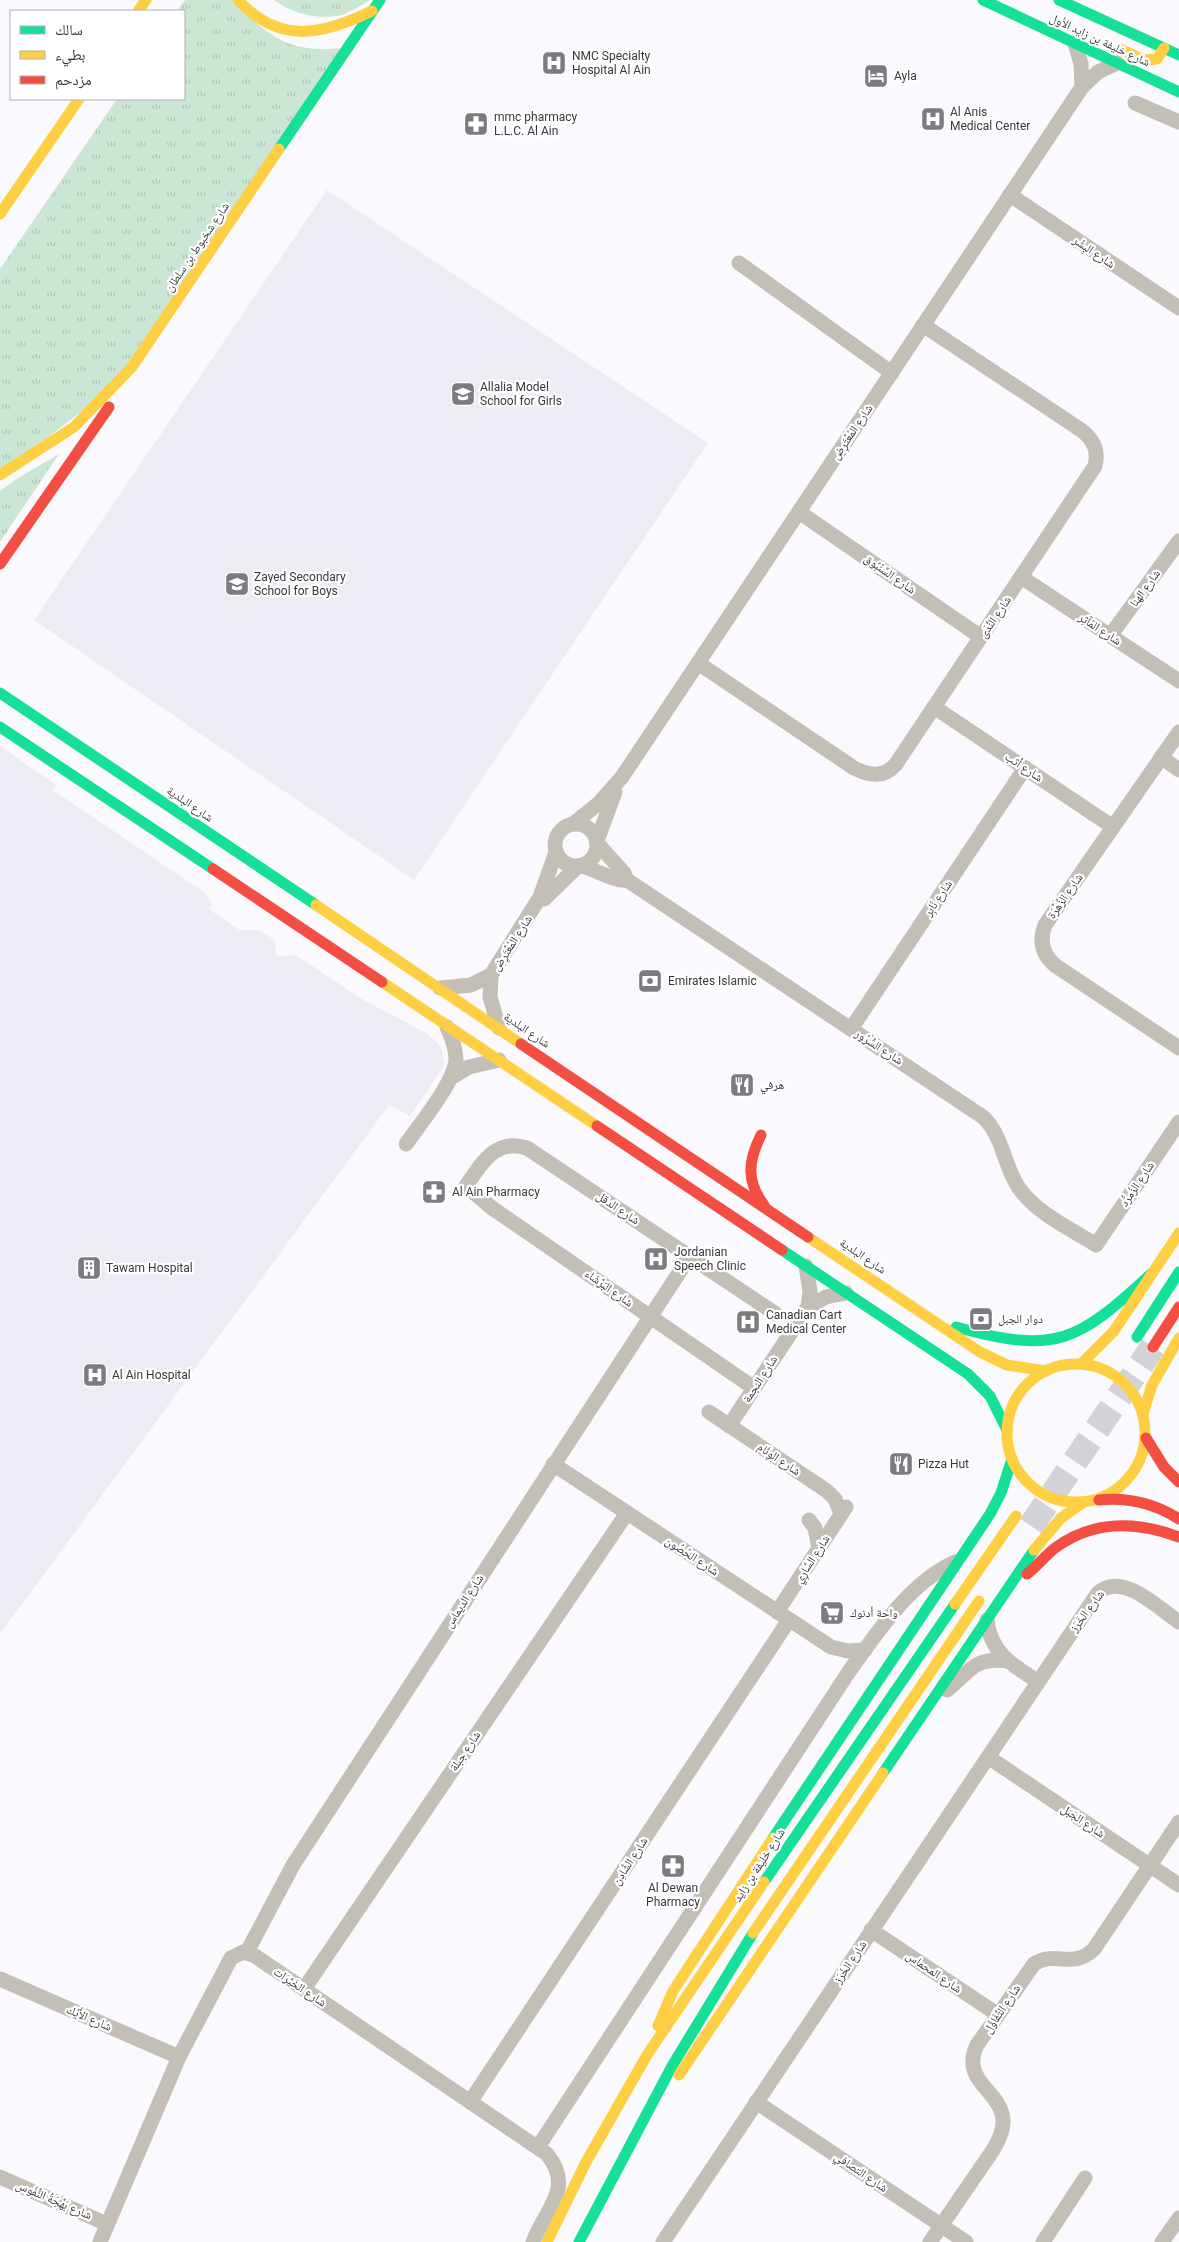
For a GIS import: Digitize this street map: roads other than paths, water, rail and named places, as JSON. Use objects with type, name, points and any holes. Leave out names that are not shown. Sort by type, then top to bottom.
[{"type":"main road","points":[[238,0],[264,21],[293,31],[326,30],[372,11]]},
{"type":"main road","name":"شارع شخبوط بن سلطان","points":[[0,475],[74,427],[94,409],[132,367],[380,0]]},
{"type":"main road","name":"شارع خليفة بن زايد الأول","points":[[982,0],[1179,92]]},
{"type":"main road","name":"شارع خليفة بن زايد الأول","points":[[1059,0],[1179,55]]},
{"type":"main road","points":[[1109,44],[1148,61],[1157,59],[1164,48]]},
{"type":"main road","points":[[0,214],[78,100]]},
{"type":"main road","points":[[0,564],[104,415],[132,367]]},
{"type":"main road","name":"شارع البلدية","points":[[2,687],[25,710],[932,1320],[993,1359],[1020,1368],[1046,1371]]},
{"type":"main road","points":[[0,727],[974,1379],[997,1407],[1007,1430],[1012,1459],[1023,1478],[1040,1493],[1061,1501],[1136,1500],[1161,1509],[1179,1519]]},
{"type":"main road","points":[[761,1135],[748,1164],[755,1193],[766,1208]]},
{"type":"main road","points":[[1081,1364],[1114,1331],[1179,1233]]},
{"type":"main road","points":[[1137,1337],[1179,1272]]},
{"type":"main road","points":[[932,1320],[1003,1341],[1018,1343],[1046,1342],[1074,1334],[1101,1320],[1152,1273]]},
{"type":"main road","points":[[1152,1347],[1179,1307]]},
{"type":"main road","points":[[1143,1414],[1152,1385],[1179,1338]]},
{"type":"main road","points":[[649,2109],[677,2077],[1042,1538],[1061,1518],[1090,1501],[1118,1489],[1134,1472],[1144,1450],[1146,1438],[1143,1414],[1133,1392],[1115,1375],[1093,1366],[1081,1364],[1063,1365],[1046,1371],[1026,1386],[1012,1408],[1007,1430]]},
{"type":"main road","points":[[1146,1438],[1160,1463],[1179,1482]]},
{"type":"main road","points":[[647,2055],[664,2010],[684,1973],[996,1504],[1012,1459]]},
{"type":"main road","name":"شارع خليفة بن زايد","points":[[547,2242],[586,2162],[647,2055],[857,1744],[1016,1516]]},
{"type":"main road","points":[[1010,1586],[1029,1572],[1055,1548],[1092,1530],[1113,1525],[1134,1525],[1165,1531],[1179,1537]]},
{"type":"main road","points":[[579,2242],[687,2040],[788,1880],[986,1591]]},
{"type":"street","points":[[1075,42],[1081,64],[1082,87]]},
{"type":"street","name":"شارع المُعْتَرِض","points":[[573,824],[600,803],[622,777],[1082,87],[1098,72],[1117,63]]},
{"type":"street","points":[[1135,103],[1179,122]]},
{"type":"street","name":"شارع البِشْر","points":[[1010,195],[1179,308]]},
{"type":"street","points":[[739,263],[892,373]]},
{"type":"street","name":"شارع النَّدَى","points":[[698,663],[866,774],[880,774],[893,768],[1092,471],[1096,460],[1096,448],[1086,434],[923,325]]},
{"type":"street","name":"شارع السَّنْبُوق","points":[[799,512],[981,637]]},
{"type":"street","name":"شارع الهنا","points":[[1110,636],[1179,541]]},
{"type":"street","name":"شارع المَآثِر","points":[[1021,577],[1179,681]]},
{"type":"street","name":"شارع أثب","points":[[934,707],[1113,827]]},
{"type":"street","name":"شارع الزَّهْرَة","points":[[1179,732],[1045,925],[1042,938],[1043,951],[1056,966],[1179,1048]]},
{"type":"street","points":[[1161,758],[1179,770]]},
{"type":"street","name":"شارع نَابِر","points":[[851,1029],[1025,768]]},
{"type":"street","name":"شارع المُعْتَرِض","points":[[597,842],[608,808],[622,777]]},
{"type":"street","points":[[573,824],[588,828],[597,842],[594,857],[579,866],[564,863],[556,852],[555,843],[559,833],[573,824]]},
{"type":"street","name":"شارع السُّرُور","points":[[597,842],[624,873],[627,880],[983,1117],[998,1136],[1013,1179],[1024,1195],[1036,1207],[1096,1245]]},
{"type":"street","name":"شارع المُعْتَرِض","points":[[439,988],[461,988],[472,985],[491,975],[532,911],[547,883],[556,852]]},
{"type":"street","name":"شارع المُعْتَرِض","points":[[532,911],[579,866]]},
{"type":"street","name":"شارع السُّرُور","points":[[579,866],[597,870],[619,880],[627,880]]},
{"type":"street","name":"شارع المُعْتَرِض","points":[[491,975],[490,997],[499,1028]]},
{"type":"street","points":[[406,1144],[452,1076],[456,1059],[455,1049],[446,1025]]},
{"type":"street","points":[[452,1076],[469,1067],[498,1060]]},
{"type":"street","name":"شارع الزُمرُّد","points":[[1096,1245],[1179,1122]]},
{"type":"street","name":"شارع الدقل","points":[[466,1186],[485,1159],[495,1149],[508,1145],[527,1148],[776,1314]]},
{"type":"street","name":"شارع البَرْشَاء","points":[[466,1186],[492,1208],[754,1388]]},
{"type":"street","name":"شارع الديماس","points":[[247,1952],[293,1865],[690,1256]]},
{"type":"street","points":[[806,1266],[810,1291],[808,1307]]},
{"type":"street","points":[[808,1307],[826,1298],[846,1293]]},
{"type":"street","name":"شارع النجمة","points":[[729,1426],[808,1307]]},
{"type":"street","name":"شارع الوِئَام","points":[[709,1412],[826,1491],[835,1499],[841,1514]]},
{"type":"street","name":"شارع الحُصُون","points":[[553,1464],[831,1647],[848,1652],[865,1650]]},
{"type":"street","name":"شارع جبلة","points":[[304,1989],[627,1513]]},
{"type":"street","points":[[819,1548],[816,1528],[809,1520],[822,1525],[841,1514]]},
{"type":"street","name":"شارع السَّارِي","points":[[783,1616],[819,1548],[841,1514]]},
{"type":"street","points":[[538,2147],[844,1679],[865,1650],[922,1584],[936,1572],[959,1560]]},
{"type":"street","name":"شارع الخَرَز","points":[[663,2242],[1098,1592],[1107,1586],[1125,1586],[1179,1622]]},
{"type":"street","name":"شارع الشَّادِن","points":[[470,2102],[783,1616]]},
{"type":"street","points":[[987,1620],[992,1642],[1006,1661],[1037,1681]]},
{"type":"street","points":[[831,1647],[840,1662],[844,1679]]},
{"type":"street","points":[[932,1702],[973,1666],[986,1661],[1006,1661]]},
{"type":"street","name":"شارع الجَبَل","points":[[988,1757],[1179,1885]]},
{"type":"street","name":"شارع التَّفَاؤُل","points":[[930,2242],[993,2150],[1001,2134],[1003,2117],[999,2103],[979,2081],[972,2063],[977,2045],[1030,1967],[1038,1961],[1048,1958],[1072,1961],[1089,1954],[1179,1822]]},
{"type":"street","name":"شارع المحماس","points":[[871,1930],[997,2014]]},
{"type":"street","points":[[100,2242],[179,2056],[230,1958],[238,1952],[247,1952]]},
{"type":"street","name":"شارع الخَيْرَات","points":[[247,1952],[538,2147],[554,2164],[559,2186],[555,2201],[533,2242]]},
{"type":"street","name":"شارع الأَيْك","points":[[0,1979],[179,2056]]},
{"type":"street","name":"شارع التصافي","points":[[756,2102],[966,2242]]},
{"type":"street","name":"شارع بَهْجَةُ النُّفُوس","points":[[0,2177],[108,2224]]},
{"type":"street","points":[[1043,2242],[1085,2178]]},
{"type":"street","points":[[1162,2242],[1179,2218]]},
{"type":"tunnel","points":[[1031,1526],[1153,1347]]},
{"type":"place","name":"NMC Specialty Hospital Al Ain","points":[[554,63]]},
{"type":"place","name":"Ayla","points":[[876,76]]},
{"type":"place","name":"Al Anis Medical Center","points":[[933,119]]},
{"type":"place","name":"mmc pharmacy L.L.C. Al Ain","points":[[476,124]]},
{"type":"place","name":"Allalia Model School for Girls","points":[[463,394]]},
{"type":"place","name":"Zayed Secondary School for Boys","points":[[237,584]]},
{"type":"place","name":"Emirates Islamic","points":[[650,981]]},
{"type":"place","name":"هرفي","points":[[742,1085]]},
{"type":"place","name":"Al Ain Pharmacy","points":[[434,1192]]},
{"type":"place","name":"Jordanian Speech Clinic","points":[[656,1259]]},
{"type":"place","name":"Tawam Hospital","points":[[89,1268]]},
{"type":"place","name":"دوار الجبل","points":[[981,1319]]},
{"type":"place","name":"Canadian Cart Medical Center","points":[[748,1322]]},
{"type":"place","name":"Al Ain Hospital","points":[[95,1375]]},
{"type":"place","name":"Pizza Hut","points":[[901,1464]]},
{"type":"place","name":"واحة أدنوك","points":[[832,1613]]},
{"type":"place","name":"Al Dewan Pharmacy","points":[[673,1866]]}]
